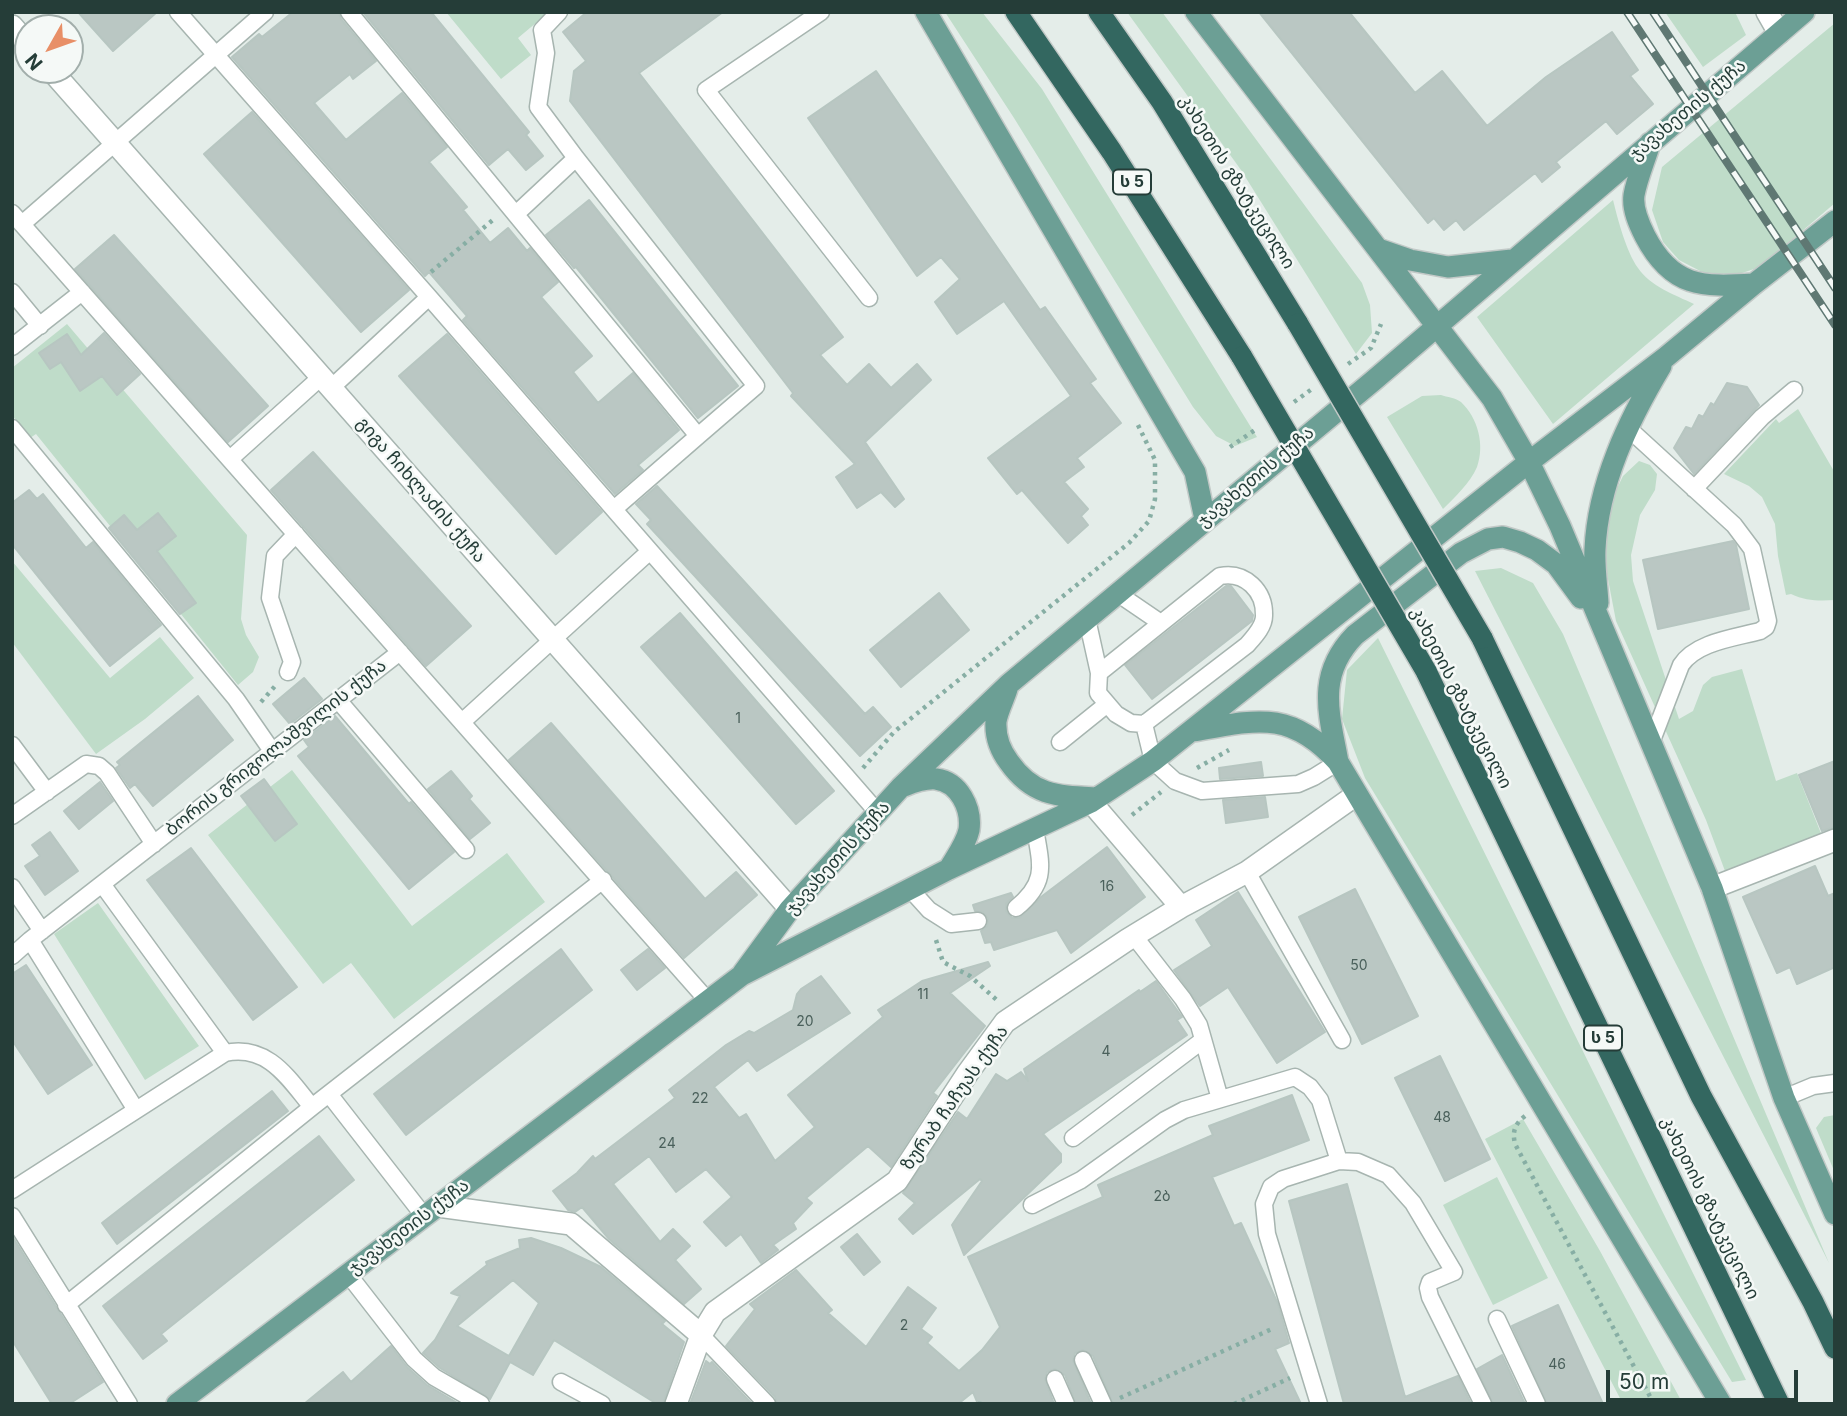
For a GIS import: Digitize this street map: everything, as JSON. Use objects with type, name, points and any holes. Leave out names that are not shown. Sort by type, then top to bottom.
[{"type":"highway","name":"კახეთის გზატკეცილი","points":[[1016,12],[1112,152],[1242,357],[1426,671],[1779,1404]]},
{"type":"highway","name":"კახეთის გზატკეცილი","points":[[1099,12],[1162,103],[1298,324],[1482,638],[1700,1096],[1813,1302],[1835,1348]]},
{"type":"highway","points":[[1813,1302],[1835,1335]]},
{"type":"main road","points":[[926,12],[1195,472],[1205,519]]},
{"type":"main road","points":[[1196,12],[1492,398],[1529,462],[1560,526],[1712,888],[1784,1098],[1835,1214]]},
{"type":"main road","name":"ჯავახეთის ქუჩა","points":[[742,975],[790,909],[901,787],[1009,684],[1437,326],[1804,12]]},
{"type":"main road","points":[[1650,143],[1634,197],[1637,221],[1654,252],[1672,271],[1691,282],[1712,286],[1754,284]]},
{"type":"main road","name":"ჯავახეთის ქუჩა","points":[[177,1404],[742,975],[949,869],[1094,800],[1153,761],[1529,462],[1666,358],[1835,221]]},
{"type":"main road","points":[[1378,249],[1439,266],[1512,260]]},
{"type":"main road","points":[[1600,623],[1594,551],[1600,504],[1613,464],[1647,391],[1666,358]]},
{"type":"main road","points":[[1338,762],[1327,697],[1334,663],[1345,646],[1450,561],[1474,545],[1503,537],[1537,550],[1556,564],[1600,623]]},
{"type":"main road","points":[[1009,684],[996,720],[997,738],[1002,753],[1012,767],[1025,782],[1039,790],[1059,796],[1094,800]]},
{"type":"main road","points":[[1191,732],[1256,720],[1280,723],[1299,729],[1321,744],[1338,762],[1721,1404]]},
{"type":"main road","points":[[901,787],[915,781],[939,779],[956,789],[963,798],[969,809],[969,830],[949,869]]},
{"type":"street","points":[[1767,12],[1779,33]]},
{"type":"street","name":"გიგა ჩიხლაძის ქუჩა","points":[[63,84],[790,909]]},
{"type":"street","name":"ზურაბ ჩაჩუას ქუჩა","points":[[676,1404],[701,1335],[715,1312],[897,1181],[967,1074],[1005,1022],[1181,907],[1247,872],[1356,795]]},
{"type":"street","points":[[1094,800],[1113,829],[1181,907]]},
{"type":"street","points":[[1712,888],[1835,840]]},
{"type":"street","points":[[431,1211],[571,1224],[701,1335]]},
{"type":"lane","points":[[178,12],[879,814]]},
{"type":"lane","points":[[265,12],[115,142],[17,218],[400,652]]},
{"type":"lane","points":[[349,12],[698,436]]},
{"type":"lane","points":[[559,12],[542,30],[546,53],[538,107],[756,386],[614,509]]},
{"type":"lane","points":[[821,12],[706,90],[870,298]]},
{"type":"lane","points":[[512,210],[576,158]]},
{"type":"lane","points":[[12,292],[40,326]]},
{"type":"lane","points":[[12,347],[82,292]]},
{"type":"lane","points":[[230,459],[429,297]]},
{"type":"lane","points":[[1694,489],[1762,417],[1794,390]]},
{"type":"lane","points":[[12,428],[248,716],[272,751]]},
{"type":"lane","points":[[1629,429],[1734,525],[1752,549],[1768,621],[1766,627],[1760,631],[1687,655],[1651,743]]},
{"type":"lane","points":[[288,672],[292,662],[270,598],[275,556],[296,534]]},
{"type":"lane","points":[[462,722],[650,551]]},
{"type":"lane","points":[[1087,619],[1099,673],[1098,692],[1116,714],[1131,723],[1144,724],[1247,645],[1258,632],[1264,617],[1259,593],[1245,578],[1232,574],[1220,576],[1099,673]]},
{"type":"lane","points":[[1117,593],[1161,623]]},
{"type":"lane","name":"ბორის გრიგოლაშვილის ქუჩა","points":[[12,956],[400,652],[708,1001]]},
{"type":"lane","points":[[338,700],[467,850]]},
{"type":"lane","points":[[1060,742],[1106,705]]},
{"type":"lane","points":[[1144,724],[1153,761],[1175,781],[1202,791],[1298,784],[1338,762]]},
{"type":"lane","points":[[12,744],[47,792]]},
{"type":"lane","points":[[12,816],[86,764],[99,766],[107,773],[153,844]]},
{"type":"lane","points":[[1016,908],[1029,897],[1042,871],[1035,829]]},
{"type":"lane","points":[[1247,872],[1342,1041]]},
{"type":"lane","points":[[66,1305],[312,1107],[603,880]]},
{"type":"lane","points":[[103,884],[225,1053]]},
{"type":"lane","points":[[12,887],[36,936],[136,1110]]},
{"type":"lane","points":[[910,889],[929,909],[951,924],[978,921]]},
{"type":"lane","points":[[1135,936],[1183,999],[1199,1025],[1220,1100]]},
{"type":"lane","points":[[1073,1138],[1203,1040]]},
{"type":"lane","points":[[12,1190],[225,1053],[240,1050],[278,1065],[312,1107]]},
{"type":"lane","points":[[1032,1205],[1081,1180],[1165,1119],[1184,1110],[1295,1077],[1310,1087],[1320,1100],[1339,1161]]},
{"type":"lane","points":[[1784,1098],[1813,1086],[1835,1083]]},
{"type":"lane","points":[[329,1094],[431,1211]]},
{"type":"lane","points":[[1319,1404],[1267,1234],[1264,1203],[1271,1187],[1283,1179],[1339,1161],[1358,1162],[1388,1175],[1413,1203],[1427,1226],[1454,1272],[1430,1282],[1427,1288],[1483,1404]]},
{"type":"lane","points":[[12,1216],[129,1404]]},
{"type":"lane","points":[[348,1274],[414,1359],[434,1377],[481,1404]]},
{"type":"lane","points":[[1497,1319],[1537,1404]]},
{"type":"lane","points":[[701,1335],[767,1404]]},
{"type":"lane","points":[[1083,1360],[1111,1401]]},
{"type":"lane","points":[[1055,1379],[1066,1404]]},
{"type":"lane","points":[[561,1382],[602,1404]]},
{"type":"path","points":[[417,283],[512,210]]},
{"type":"path","points":[[851,782],[894,732],[1129,543],[1149,521],[1155,499],[1155,460],[1131,411]]},
{"type":"path","points":[[248,716],[288,672]]},
{"type":"path","points":[[1113,829],[1175,781],[1233,747]]},
{"type":"path","points":[[936,937],[943,962],[970,976],[1014,1017]]},
{"type":"path","points":[[1532,1127],[1526,1115],[1518,1122],[1513,1133],[1515,1144],[1654,1404]]},
{"type":"path","points":[[1111,1401],[1294,1319]]},
{"type":"path","points":[[1234,1404],[1309,1369]]},
{"type":"path","points":[[978,1404],[986,1404]]},
{"type":"green space","points":[[446,12],[549,12],[518,38],[531,55],[501,79]]},
{"type":"green space","points":[[945,12],[982,12],[1042,89],[1257,437],[1235,446],[1216,436],[1193,407]]},
{"type":"green space","points":[[1127,12],[1162,12],[1362,283],[1370,305],[1372,333],[1356,354],[1241,170]]},
{"type":"green space","points":[[1665,12],[1735,12],[1746,35],[1703,67]]},
{"type":"green space","points":[[1835,23],[1835,203],[1760,267],[1733,276],[1704,273],[1679,260],[1663,242],[1652,210],[1662,167]]},
{"type":"green space","points":[[1613,200],[1626,244],[1638,268],[1656,285],[1694,304],[1553,424],[1477,317]]},
{"type":"green space","points":[[67,324],[247,535],[241,619],[246,635],[259,657],[253,672],[238,685],[36,434],[30,438],[12,415],[12,368]]},
{"type":"green space","points":[[1441,395],[1459,401],[1467,408],[1476,424],[1480,441],[1477,467],[1462,490],[1443,509],[1387,417],[1422,396]]},
{"type":"green space","points":[[1798,409],[1835,473],[1835,600],[1813,600],[1786,595],[1775,524],[1762,497],[1749,486],[1724,474],[1776,419],[1779,423]]},
{"type":"green space","points":[[1639,461],[1650,465],[1657,474],[1655,490],[1640,515],[1631,555],[1633,581],[1679,719],[1693,711],[1703,685],[1712,677],[1742,669],[1776,781],[1797,773],[1822,836],[1725,871],[1706,820],[1616,621],[1603,553],[1607,509],[1623,476]]},
{"type":"green space","points":[[12,561],[110,678],[160,637],[194,678],[145,719],[96,754],[12,642]]},
{"type":"green space","points":[[1501,568],[1533,583],[1563,634],[1829,1263],[1475,571]]},
{"type":"green space","points":[[1378,638],[1746,1380],[1732,1382],[1365,778],[1342,719],[1347,670]]},
{"type":"green space","points":[[292,770],[412,926],[507,853],[545,902],[394,1019],[351,963],[323,984],[208,835]]},
{"type":"green space","points":[[98,903],[199,1046],[145,1080],[54,934]]},
{"type":"green space","points":[[1835,1115],[1835,1173],[1816,1128],[1824,1117]]},
{"type":"green space","points":[[1523,1119],[1600,1251],[1683,1404],[1623,1404],[1485,1139]]},
{"type":"green space","points":[[1497,1177],[1548,1278],[1493,1305],[1443,1205]]},
{"type":"building","points":[[78,12],[157,12],[113,51],[84,19],[84,14]]},
{"type":"building","points":[[293,12],[339,12],[341,19],[376,61],[353,79],[350,74],[314,103],[346,140],[402,93],[447,147],[429,162],[467,207],[463,210],[490,243],[508,228],[527,251],[530,248],[558,282],[541,297],[592,356],[573,372],[598,403],[633,373],[679,430],[638,465],[643,470],[615,494],[463,320],[467,316],[429,272],[425,276],[232,57],[259,34],[262,37]]},
{"type":"building","points":[[363,12],[431,12],[529,132],[526,135],[543,156],[526,170],[508,149],[489,165]]},
{"type":"building","points":[[587,12],[723,12],[639,73],[843,337],[820,355],[847,385],[869,364],[891,388],[917,364],[931,380],[865,442],[904,499],[895,507],[881,492],[857,508],[836,477],[855,464],[791,396],[793,393],[570,101],[574,71],[586,61],[563,32]]},
{"type":"building","points":[[1259,12],[1349,12],[1415,93],[1442,71],[1487,126],[1546,77],[1612,32],[1638,70],[1630,76],[1653,104],[1617,134],[1606,121],[1556,162],[1560,167],[1542,182],[1535,173],[1464,230],[1456,220],[1444,230],[1434,218],[1428,223]]},
{"type":"building","points":[[876,71],[1040,310],[1045,307],[1096,379],[1090,383],[1121,423],[1077,458],[1084,467],[1064,482],[1088,509],[1081,516],[1088,525],[1068,543],[1022,490],[1017,494],[988,458],[1071,396],[1004,301],[957,334],[935,302],[960,279],[941,257],[917,276],[808,118]]},
{"type":"building","points":[[252,112],[409,290],[361,332],[204,154]]},
{"type":"building","points":[[589,200],[738,386],[698,418],[576,267],[574,268],[546,235]]},
{"type":"building","points":[[114,235],[268,406],[228,442],[75,269]]},
{"type":"building","points":[[104,333],[140,374],[117,395],[102,376],[80,391],[61,362],[50,369],[39,353],[67,334],[81,355]]},
{"type":"building","points":[[447,334],[602,512],[556,554],[399,376]]},
{"type":"building","points":[[1727,383],[1747,387],[1759,405],[1694,474],[1674,448],[1686,427],[1692,429],[1699,415],[1703,417],[1711,403],[1714,405]]},
{"type":"building","points":[[313,452],[471,626],[426,666],[271,490]]},
{"type":"building","points":[[657,486],[865,714],[873,707],[891,727],[860,756],[647,524],[651,520],[636,504]]},
{"type":"building","points":[[29,490],[37,499],[43,494],[86,548],[93,542],[161,625],[110,666],[12,544],[12,503]]},
{"type":"building","points":[[158,513],[176,536],[157,551],[196,603],[180,614],[109,528],[124,515],[137,530]]},
{"type":"building","points":[[1733,541],[1749,609],[1658,629],[1643,560]]},
{"type":"building","points":[[1226,586],[1231,586],[1253,615],[1252,621],[1152,699],[1125,665]]},
{"type":"building","points":[[939,593],[969,630],[901,687],[870,650]]},
{"type":"building","points":[[680,613],[834,791],[796,824],[641,647]]},
{"type":"building","points":[[304,678],[322,699],[290,724],[273,704]]},
{"type":"building","points":[[198,696],[233,740],[153,806],[135,784],[130,788],[116,768],[120,765],[117,762]]},
{"type":"building","points":[[335,716],[409,804],[411,802],[454,852],[409,889],[298,756],[309,747],[304,740]]},
{"type":"building","points":[[551,723],[705,899],[736,872],[757,895],[684,958],[509,760]]},
{"type":"building","points":[[1835,761],[1835,827],[1822,831],[1799,775]]},
{"type":"building","points":[[1261,762],[1263,776],[1220,779],[1219,768]]},
{"type":"building","points":[[451,771],[472,796],[469,799],[490,823],[470,839],[428,789]]},
{"type":"building","points":[[264,779],[297,824],[275,841],[241,796]]},
{"type":"building","points":[[100,782],[113,801],[79,829],[64,811]]},
{"type":"building","points":[[1265,797],[1268,817],[1226,823],[1223,800]]},
{"type":"building","points":[[50,832],[78,871],[45,895],[25,866],[40,856],[32,845]]},
{"type":"building","points":[[1107,847],[1145,897],[1071,953],[1057,930],[994,950],[991,942],[985,943],[981,931],[987,926],[988,919],[983,912],[975,911],[973,905],[1011,893],[1013,897],[1006,904],[1006,911],[1012,918],[1019,918],[1041,897]]},
{"type":"building","points":[[191,848],[297,987],[253,1020],[147,880]]},
{"type":"building","points":[[1815,866],[1828,896],[1835,893],[1835,967],[1797,984],[1790,967],[1777,973],[1743,897]]},
{"type":"building","points":[[1355,889],[1418,1016],[1362,1044],[1299,917]]},
{"type":"building","points":[[1238,892],[1325,1032],[1277,1063],[1228,987],[1200,1006],[1174,970],[1212,946],[1196,920]]},
{"type":"building","points":[[561,949],[592,990],[406,1135],[374,1094]]},
{"type":"building","points":[[648,949],[665,968],[637,990],[621,970]]},
{"type":"building","points":[[988,962],[990,966],[950,993],[985,1026],[933,1093],[937,1096],[891,1167],[868,1146],[806,1198],[812,1203],[793,1223],[796,1229],[773,1245],[778,1250],[761,1263],[741,1234],[726,1246],[704,1222],[732,1197],[706,1169],[676,1192],[649,1156],[613,1184],[660,1242],[673,1229],[690,1246],[675,1260],[701,1289],[684,1304],[609,1239],[582,1207],[575,1212],[568,1210],[553,1191],[577,1173],[593,1156],[595,1159],[675,1098],[669,1090],[726,1045],[749,1031],[754,1033],[793,1010],[801,989],[821,976],[850,1013],[757,1071],[748,1060],[714,1087],[739,1118],[746,1114],[775,1161],[815,1127],[788,1095],[883,1017],[878,1010],[922,981]]},
{"type":"building","points":[[26,965],[92,1065],[48,1094],[12,1040],[12,974]]},
{"type":"building","points":[[1156,981],[1182,1017],[1177,1020],[1187,1035],[1043,1134],[1061,1154],[1061,1162],[964,1255],[952,1225],[982,1181],[980,1179],[913,1234],[899,1219],[915,1203],[903,1193],[958,1112],[967,1119],[996,1074],[1007,1081],[1021,1072],[1028,1081],[1024,1069]]},
{"type":"building","points":[[1440,1056],[1490,1159],[1445,1181],[1395,1078]]},
{"type":"building","points":[[272,1091],[288,1111],[117,1244],[102,1223]]},
{"type":"building","points":[[1292,1095],[1309,1140],[1212,1177],[1234,1226],[1241,1223],[1278,1304],[1289,1343],[1275,1349],[1301,1404],[1113,1404],[1093,1356],[1083,1350],[1075,1353],[1073,1360],[1091,1404],[1076,1404],[1065,1375],[1055,1369],[1047,1372],[1045,1379],[1054,1404],[978,1404],[973,1392],[958,1404],[777,1404],[775,1397],[726,1346],[755,1309],[750,1304],[796,1270],[832,1310],[828,1313],[866,1347],[908,1287],[936,1308],[921,1329],[932,1337],[927,1343],[959,1371],[982,1350],[1000,1327],[968,1257],[1103,1197],[1098,1185],[1213,1135],[1209,1126]]},
{"type":"building","points":[[319,1136],[354,1180],[161,1334],[167,1341],[143,1359],[103,1306]]},
{"type":"building","points":[[1347,1184],[1405,1397],[1458,1376],[1471,1404],[1344,1404],[1289,1201]]},
{"type":"building","points":[[857,1234],[880,1262],[864,1275],[841,1247]]},
{"type":"building","points":[[12,1236],[103,1382],[69,1404],[52,1404],[12,1340]]},
{"type":"building","points":[[531,1238],[561,1248],[601,1267],[665,1321],[662,1324],[684,1342],[663,1404],[657,1404],[554,1340],[533,1375],[510,1362],[490,1399],[440,1368],[423,1353],[435,1340],[460,1296],[451,1293],[487,1265],[486,1262],[520,1248],[519,1240]],"holes":[[[513,1280],[539,1303],[509,1356],[457,1326]]]},
{"type":"building","points":[[1558,1305],[1603,1404],[1547,1404],[1512,1326]]},
{"type":"building","points":[[391,1346],[407,1367],[427,1385],[459,1404],[304,1404],[343,1372],[351,1382]]},
{"type":"building","points":[[1502,1355],[1525,1404],[1493,1404],[1477,1369]]},
{"type":"building","points":[[706,1361],[710,1364],[712,1362],[752,1404],[690,1404]]},
{"type":"railway","points":[[1627,12],[1835,325]]},
{"type":"railway","points":[[1653,12],[1835,288]]}]
